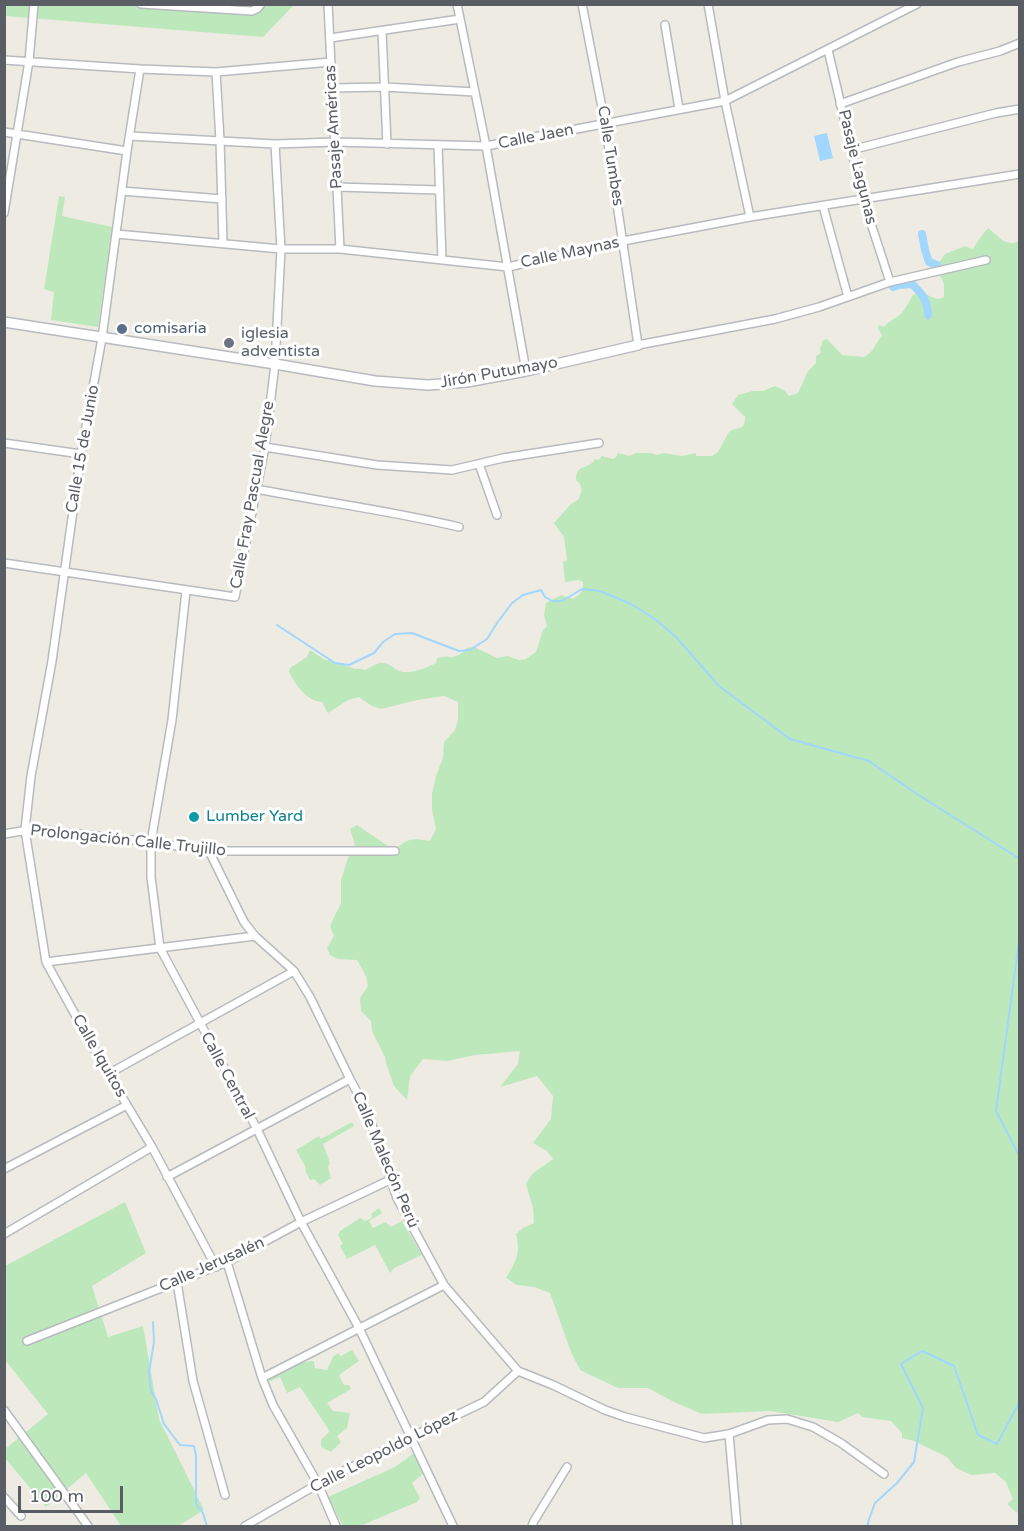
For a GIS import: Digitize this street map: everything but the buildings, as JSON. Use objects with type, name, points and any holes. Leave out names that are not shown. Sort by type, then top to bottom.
[{"type":"street","points":[[4,213],[29,61],[34,4]]},
{"type":"street","points":[[141,4],[252,11],[261,4]]},
{"type":"street","name":"Pasaje Américas","points":[[328,4],[340,249]]},
{"type":"street","points":[[458,4],[526,371]]},
{"type":"street","name":"Calle Tumbes","points":[[582,4],[605,123],[638,345]]},
{"type":"street","points":[[708,4],[725,100],[750,217]]},
{"type":"street","name":"Calle Jaen","points":[[130,136],[275,144],[335,142],[486,146],[725,100],[916,4]]},
{"type":"street","points":[[330,38],[460,19]]},
{"type":"street","points":[[665,26],[679,109]]},
{"type":"street","points":[[382,31],[387,144]]},
{"type":"street","points":[[840,104],[958,62],[1020,43]]},
{"type":"street","name":"Pasaje Lagunas","points":[[828,50],[863,200],[890,282]]},
{"type":"street","points":[[4,60],[216,72],[331,62]]},
{"type":"street","name":"Calle 15 de Junio","points":[[25,830],[31,776],[52,661],[81,454],[102,338],[140,69]]},
{"type":"street","points":[[216,72],[223,243]]},
{"type":"street","points":[[332,88],[384,87],[475,92]]},
{"type":"street","points":[[851,150],[1020,109]]},
{"type":"street","points":[[4,132],[127,151]]},
{"type":"street","name":"Calle Fray Pascual Alegre","points":[[186,591],[235,597],[265,447],[275,364],[281,249],[275,144]]},
{"type":"street","points":[[438,146],[442,260]]},
{"type":"street","name":"Calle Maynas","points":[[116,234],[281,249],[340,249],[507,267],[623,241],[750,217],[1020,174]]},
{"type":"street","points":[[337,187],[440,190]]},
{"type":"street","points":[[122,191],[222,199]]},
{"type":"street","points":[[823,206],[848,297]]},
{"type":"street","name":"Jirón Putumayo","points":[[4,322],[375,381],[428,385],[467,382],[526,371],[638,345],[775,320],[890,282],[986,260]]},
{"type":"street","points":[[4,443],[81,454]]},
{"type":"street","points":[[265,447],[377,465],[452,470],[503,458],[599,443]]},
{"type":"street","points":[[479,464],[497,515]]},
{"type":"street","points":[[256,489],[411,515],[459,527]]},
{"type":"street","points":[[4,563],[186,591]]},
{"type":"street","name":"Calle Central","points":[[186,591],[172,720],[151,842],[151,877],[160,948],[256,1129],[301,1222],[359,1328],[453,1527]]},
{"type":"street","name":"Prolongación Calle Trujillo","points":[[4,834],[34,829],[209,851],[395,851]]},
{"type":"street","name":"Calle Iquitos","points":[[25,830],[46,962],[108,1074],[152,1147],[216,1267]]},
{"type":"street","name":"Calle Malecón Perú","points":[[209,851],[244,922],[255,936],[294,971],[310,997],[367,1112],[397,1198],[444,1285],[518,1371]]},
{"type":"street","points":[[46,962],[255,936]]},
{"type":"street","points":[[108,1074],[294,971]]},
{"type":"street","points":[[167,1177],[350,1079]]},
{"type":"street","points":[[4,1169],[127,1105]]},
{"type":"street","points":[[5,1231],[152,1147]]},
{"type":"street","name":"Calle Jerusalén","points":[[27,1341],[216,1267],[301,1222],[392,1179]]},
{"type":"street","points":[[227,1262],[262,1378],[273,1405],[318,1484],[336,1527]]},
{"type":"street","points":[[177,1282],[194,1381],[225,1495]]},
{"type":"street","points":[[262,1378],[444,1285]]},
{"type":"street","points":[[518,1371],[624,1417],[704,1438],[729,1434],[768,1420],[787,1419],[813,1426],[884,1474]]},
{"type":"street","name":"Calle Leopoldo López","points":[[245,1527],[318,1484],[484,1402],[518,1371]]},
{"type":"street","points":[[4,1410],[88,1527]]},
{"type":"street","points":[[729,1434],[737,1527]]},
{"type":"street","points":[[532,1527],[567,1467]]},
{"type":"street","points":[[4,1497],[21,1516]]},
{"type":"green space","points":[[4,5],[294,5],[263,37],[5,16]]},
{"type":"green space","points":[[59,196],[65,197],[62,216],[112,227],[98,327],[51,320],[54,292],[44,289]]},
{"type":"green space","points":[[988,228],[1006,242],[1019,241],[1019,1513],[1007,1504],[1013,1499],[1006,1482],[995,1473],[971,1475],[956,1468],[947,1457],[914,1441],[902,1438],[902,1433],[891,1421],[862,1417],[858,1413],[838,1422],[770,1411],[702,1414],[648,1388],[618,1388],[580,1370],[571,1352],[550,1293],[534,1287],[517,1285],[506,1278],[517,1257],[516,1234],[534,1223],[533,1208],[526,1184],[532,1174],[553,1159],[547,1151],[533,1143],[551,1119],[553,1096],[537,1076],[500,1087],[518,1064],[520,1051],[475,1055],[447,1061],[423,1059],[410,1076],[407,1100],[394,1086],[385,1057],[372,1031],[371,1021],[361,1011],[360,998],[368,986],[366,976],[357,960],[338,959],[330,955],[327,948],[334,936],[330,926],[341,903],[341,880],[355,845],[350,829],[357,825],[394,850],[411,840],[430,841],[436,829],[432,810],[432,794],[443,758],[444,742],[455,730],[458,720],[458,702],[444,696],[381,709],[359,697],[348,700],[328,713],[322,702],[311,699],[302,692],[289,672],[290,668],[307,657],[310,650],[325,660],[355,669],[365,670],[383,663],[403,672],[423,669],[436,663],[437,658],[455,656],[467,648],[474,647],[497,658],[508,656],[519,660],[526,659],[536,652],[543,630],[547,626],[544,615],[546,603],[561,595],[573,599],[580,594],[583,588],[583,582],[579,580],[565,582],[563,562],[567,560],[564,537],[554,523],[571,504],[578,500],[582,490],[576,480],[580,469],[590,465],[595,459],[599,460],[602,456],[613,459],[618,453],[629,456],[636,453],[656,455],[664,453],[682,456],[696,453],[696,456],[712,456],[718,452],[729,432],[744,425],[745,417],[732,404],[738,395],[763,391],[775,386],[784,390],[789,396],[798,393],[808,371],[816,363],[816,356],[821,353],[823,340],[827,339],[842,355],[864,357],[871,352],[882,335],[878,328],[879,325],[884,327],[900,315],[913,295],[922,293],[935,298],[944,297],[944,284],[936,267],[945,254],[965,246],[973,249]]},
{"type":"green space","points":[[352,1122],[354,1126],[323,1144],[330,1163],[328,1167],[331,1178],[320,1185],[314,1179],[310,1180],[296,1150],[319,1136],[321,1139]]},
{"type":"green space","points":[[125,1202],[146,1253],[92,1286],[108,1337],[143,1326],[159,1419],[204,1510],[178,1526],[121,1526],[86,1473],[46,1507],[5,1458],[4,1450],[48,1414],[5,1360],[5,1266]]},
{"type":"green space","points":[[379,1208],[382,1213],[369,1221],[373,1228],[386,1222],[391,1227],[402,1221],[422,1255],[394,1268],[390,1273],[375,1245],[347,1259],[340,1246],[343,1244],[338,1235],[340,1231],[360,1218],[365,1221],[372,1218],[371,1214]]},
{"type":"green space","points":[[352,1350],[359,1361],[339,1375],[344,1385],[349,1385],[351,1389],[327,1403],[333,1411],[350,1413],[347,1428],[337,1436],[341,1442],[331,1452],[321,1447],[321,1440],[329,1432],[327,1427],[300,1387],[287,1393],[280,1377],[268,1382],[270,1376],[304,1362],[314,1361],[315,1368],[327,1370],[333,1357],[338,1353],[341,1356]]},
{"type":"green space","points":[[414,1453],[423,1474],[412,1483],[420,1498],[417,1502],[360,1526],[343,1526],[328,1497],[395,1467]]},
{"type":"water","points":[[827,133],[833,158],[820,161],[814,136]]},
{"type":"waterway","points":[[922,234],[929,262],[937,265]]},
{"type":"waterway","points":[[890,282],[893,287],[912,284],[924,298],[928,315]]},
{"type":"waterway","points":[[277,625],[335,663],[349,665],[374,653],[383,642],[395,634],[412,633],[459,651],[470,650],[487,639],[512,603],[523,595],[541,590],[545,597],[552,601],[562,601],[582,589],[600,591],[631,604],[655,619],[676,637],[719,686],[790,739],[869,761],[1020,859]]},
{"type":"waterway","points":[[1020,934],[996,1111],[1020,1157]]},
{"type":"waterway","points":[[153,1322],[154,1342],[149,1372],[151,1391],[164,1424],[180,1445],[194,1446],[196,1504],[203,1513],[207,1526]]},
{"type":"waterway","points":[[868,1526],[875,1503],[897,1483],[914,1462],[923,1408],[901,1364],[922,1351],[954,1366],[978,1435],[997,1444],[1020,1401]]},
{"type":"place","name":"comisaria","points":[[122,329]]},
{"type":"place","name":"iglesia adventista","points":[[229,343]]},
{"type":"place","name":"Lumber Yard","points":[[194,817]]}]
